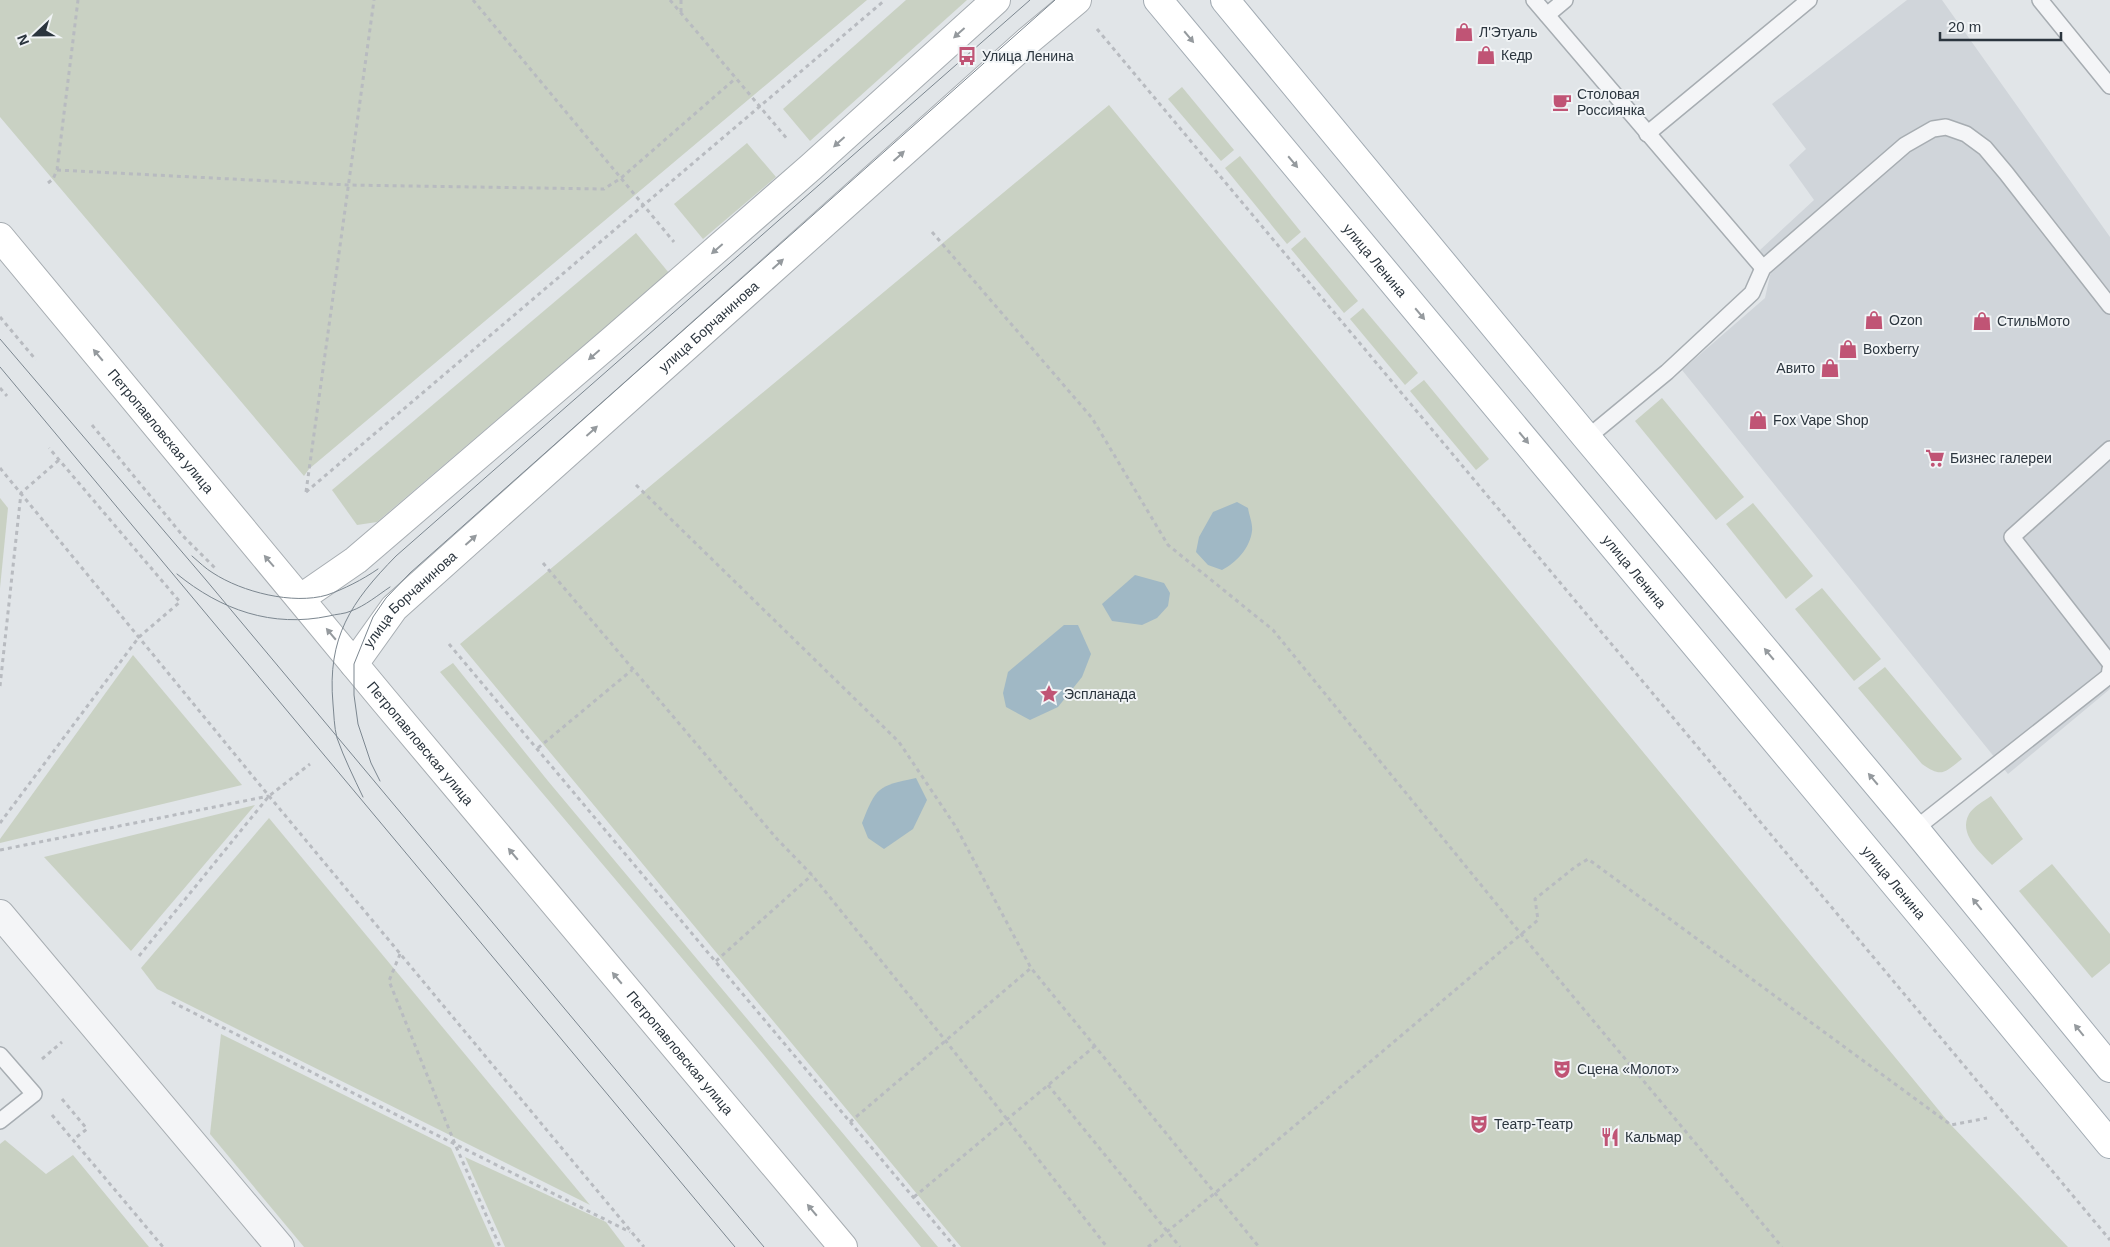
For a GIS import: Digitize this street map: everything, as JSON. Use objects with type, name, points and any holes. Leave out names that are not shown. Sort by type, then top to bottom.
[{"type":"main road","points":[[301,598],[356,560],[811,167],[996,0]]},
{"type":"main road","name":"улица Ленина","points":[[1158,0],[2110,1144]]},
{"type":"main road","points":[[1225,0],[1587,438],[1915,829],[2110,1068]]},
{"type":"main road","name":"улица Борчанинова","points":[[354,664],[394,608],[1022,47],[1084,11]]},
{"type":"main road","name":"Петропавловская улица","points":[[0,237],[354,664],[843,1247]]},
{"type":"street","points":[[0,914],[280,1247]]},
{"type":"lane","points":[[1534,0],[1763,268]]},
{"type":"lane","points":[[1547,15],[1565,0]]},
{"type":"lane","points":[[1647,134],[1809,0]]},
{"type":"lane","points":[[2040,0],[2110,86]]},
{"type":"lane","points":[[1587,438],[1667,372],[1752,292],[1763,268],[1906,145],[1923,134],[1946,127],[1966,134],[1985,148],[2110,306]]},
{"type":"lane","points":[[1915,829],[2110,671],[2012,537],[2110,449]]},
{"type":"lane","points":[[0,1055],[34,1094],[0,1121]]},
{"type":"path","points":[[48,183],[53,179],[57,170],[78,0]]},
{"type":"path","points":[[374,0],[306,492],[642,204],[885,0]]},
{"type":"path","points":[[473,0],[695,267]]},
{"type":"path","points":[[670,0],[811,167]]},
{"type":"path","points":[[681,0],[681,12]]},
{"type":"path","points":[[1084,11],[2110,1240]]},
{"type":"path","points":[[57,170],[348,185],[604,189],[621,178],[736,78]]},
{"type":"path","points":[[932,232],[1092,418],[1168,545],[1273,630],[1521,934],[1782,1247]]},
{"type":"path","points":[[0,317],[36,360]]},
{"type":"path","points":[[0,388],[6,396]]},
{"type":"path","points":[[92,425],[183,536],[217,570]]},
{"type":"path","points":[[0,823],[139,637],[180,602],[49,448]]},
{"type":"path","points":[[0,686],[21,492],[59,460]]},
{"type":"path","points":[[0,468],[269,796],[644,1247]]},
{"type":"path","points":[[636,485],[899,742],[956,827],[1031,968],[1259,1247]]},
{"type":"path","points":[[543,563],[777,839],[812,875],[945,1040],[1107,1247]]},
{"type":"path","points":[[449,644],[955,1247]]},
{"type":"path","points":[[538,748],[632,670]]},
{"type":"path","points":[[139,956],[269,796],[310,764]]},
{"type":"path","points":[[0,850],[269,796]]},
{"type":"path","points":[[1148,1247],[1215,1193],[1538,920],[1535,899],[1588,859],[1952,1125],[1987,1118]]},
{"type":"path","points":[[716,961],[812,875]]},
{"type":"path","points":[[400,954],[389,982],[455,1144],[500,1247]]},
{"type":"path","points":[[850,1122],[1031,968]]},
{"type":"path","points":[[172,1002],[633,1233]]},
{"type":"path","points":[[914,1197],[1095,1046]]},
{"type":"path","points":[[1048,1085],[1180,1247]]},
{"type":"path","points":[[34,1094],[74,1139],[163,1247]]},
{"type":"path","points":[[58,1094],[87,1129],[74,1139]]},
{"type":"shaded area","points":[[0,0],[867,0],[309,469],[304,476],[0,117]]},
{"type":"shaded area","points":[[906,0],[967,0],[810,141],[783,109]]},
{"type":"shaded area","points":[[1907,0],[1942,0],[2110,237],[2110,689],[2008,774],[1682,370],[1765,298],[1771,271],[1760,250],[1814,200],[1789,165],[1806,149],[1772,104]]},
{"type":"shaded area","points":[[1182,87],[1234,150],[1221,161],[1168,99]]},
{"type":"shaded area","name":"Эспланада","points":[[1109,105],[1951,1125],[2068,1247],[961,1247],[460,644]]},
{"type":"shaded area","points":[[747,143],[776,177],[703,239],[674,204]]},
{"type":"shaded area","points":[[1240,156],[1301,232],[1287,244],[1225,168]]},
{"type":"shaded area","points":[[636,233],[669,273],[377,522],[357,525],[332,490]]},
{"type":"shaded area","points":[[1305,237],[1358,301],[1344,313],[1291,249]]},
{"type":"shaded area","points":[[1363,308],[1418,373],[1405,385],[1350,319]]},
{"type":"shaded area","points":[[1424,380],[1489,459],[1476,470],[1410,391]]},
{"type":"shaded area","points":[[1662,398],[1744,497],[1716,520],[1635,421]]},
{"type":"shaded area","points":[[0,498],[8,508],[0,588]]},
{"type":"shaded area","points":[[1753,503],[1813,576],[1786,599],[1726,524]]},
{"type":"shaded area","points":[[1822,588],[1881,659],[1854,681],[1795,609]]},
{"type":"shaded area","points":[[133,655],[242,785],[0,843],[0,839]]},
{"type":"shaded area","points":[[453,663],[548,781],[938,1247],[921,1247],[763,1054],[440,672]]},
{"type":"shaded area","points":[[1885,667],[1962,759],[1947,770],[1943,772],[1934,771],[1922,764],[1858,688]]},
{"type":"shaded area","points":[[1991,796],[2023,839],[1992,865],[1972,842],[1966,829],[1966,821],[1971,811]]},
{"type":"shaded area","points":[[255,805],[131,951],[44,857]]},
{"type":"shaded area","points":[[269,818],[590,1205],[157,989],[141,968]]},
{"type":"shaded area","points":[[2052,864],[2110,934],[2110,963],[2092,978],[2019,891]]},
{"type":"shaded area","points":[[221,1034],[451,1148],[495,1247],[304,1247],[210,1134]]},
{"type":"shaded area","points":[[5,1140],[46,1174],[73,1155],[149,1247],[0,1247],[0,1144]]},
{"type":"shaded area","points":[[465,1157],[606,1222],[625,1247],[505,1247]]},
{"type":"water","points":[[1237,502],[1248,508],[1252,525],[1251,537],[1242,554],[1222,570],[1208,565],[1196,552],[1199,537],[1213,512]]},
{"type":"water","points":[[1135,575],[1164,583],[1170,593],[1168,606],[1157,618],[1142,625],[1112,621],[1102,604]]},
{"type":"water","points":[[1064,625],[1078,625],[1091,654],[1082,677],[1058,707],[1030,720],[1006,707],[1003,693],[1008,672]]},
{"type":"water","points":[[916,778],[927,800],[913,829],[884,849],[868,838],[862,823],[871,802],[875,795],[886,786]]},
{"type":"tram line","points":[[363,797],[337,738],[334,721],[332,680],[338,640],[345,622],[366,589],[396,556],[1030,0]]},
{"type":"tram line","points":[[380,781],[371,763],[358,724],[354,695],[354,664],[373,617],[386,598],[410,573],[1055,0]]},
{"type":"tram line","points":[[0,339],[206,580],[764,1247]]},
{"type":"tram line","points":[[0,367],[735,1247]]},
{"type":"tram line","points":[[192,556],[208,570],[238,586],[268,595],[284,597],[314,598],[327,595],[353,584],[378,569]]},
{"type":"tram line","points":[[177,574],[194,587],[229,606],[248,613],[287,620],[308,619],[349,612],[390,587]]},
{"type":"place","name":"Л'Этуаль","points":[[1464,32]]},
{"type":"place","name":"Кедр","points":[[1486,55]]},
{"type":"place","name":"Улица Ленина","points":[[967,56]]},
{"type":"place","name":"Столовая Россиянка","points":[[1562,102]]},
{"type":"place","name":"Ozon","points":[[1874,320]]},
{"type":"place","name":"СтильМото","points":[[1982,321]]},
{"type":"place","name":"Boxberry","points":[[1848,349]]},
{"type":"place","name":"Авито","points":[[1830,368]]},
{"type":"place","name":"Fox Vape Shop","points":[[1758,420]]},
{"type":"place","name":"Бизнес галереи","points":[[1935,458]]},
{"type":"place","name":"Эспланада","points":[[1049,694]]},
{"type":"place","name":"Сцена «Молот»","points":[[1562,1069]]},
{"type":"place","name":"Театр-Театр","points":[[1479,1124]]},
{"type":"place","name":"Кальмар","points":[[1610,1137]]}]
